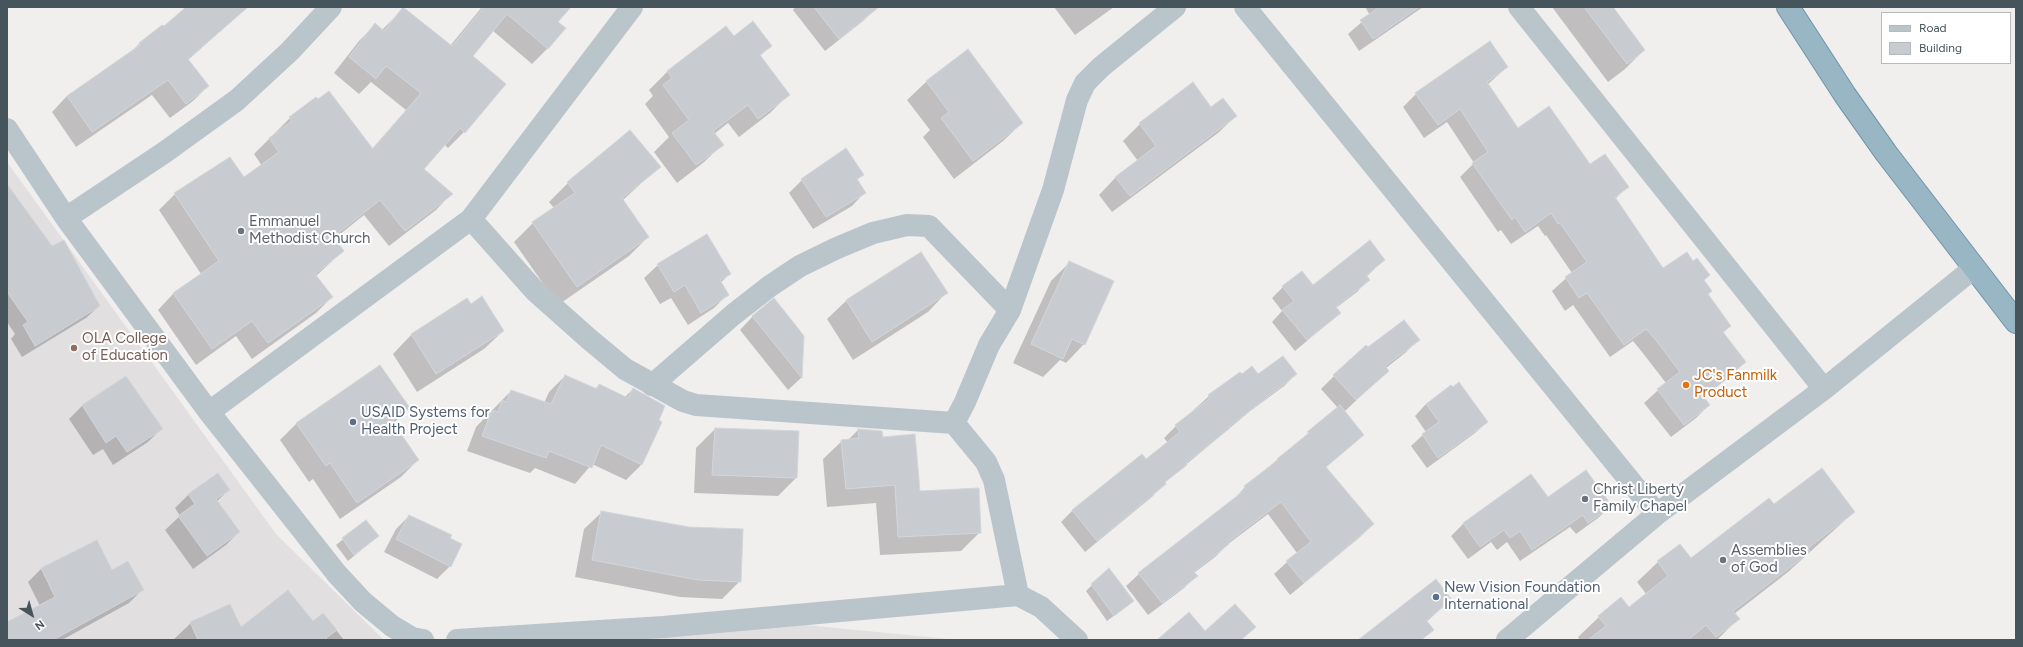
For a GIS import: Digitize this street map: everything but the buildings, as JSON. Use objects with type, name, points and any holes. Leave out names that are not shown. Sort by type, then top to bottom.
[{"type":"highway","points":[[1788,7],[1872,134],[2016,322]]},
{"type":"street","points":[[66,218],[165,152],[237,100],[290,51],[331,7]]},
{"type":"street","points":[[209,412],[472,219],[632,7]]},
{"type":"street","points":[[954,423],[965,402],[989,345],[1010,310],[1053,190],[1077,100],[1085,83],[1102,67],[1175,7]]},
{"type":"street","points":[[1245,7],[1657,514]]},
{"type":"street","points":[[1519,7],[1824,389]]},
{"type":"street","points":[[7,130],[66,218],[209,412],[337,574],[363,602],[392,626],[412,638],[423,640]]},
{"type":"street","points":[[472,219],[535,291],[625,369],[683,401],[696,405],[954,423],[986,462],[994,480],[1018,595]]},
{"type":"street","points":[[652,385],[734,314],[770,286],[800,266],[837,248],[874,233],[907,225],[929,226],[1010,310]]},
{"type":"street","points":[[1507,640],[1657,514],[1824,389],[1974,268]]},
{"type":"street","points":[[457,640],[663,627],[1018,595],[1041,607],[1077,640]]},
{"type":"shaded area","name":"OLA College of Education","points":[[7,162],[276,534],[384,640],[7,640]]},
{"type":"shaded area","points":[[806,625],[958,640],[582,640]]},
{"type":"place","name":"Emmanuel Methodist Church","points":[[241,231]]},
{"type":"place","name":"OLA College of Education","points":[[74,348]]},
{"type":"place","name":"JC's Fanmilk Product","points":[[1686,385]]},
{"type":"place","name":"USAID Systems for Health Project","points":[[353,422]]},
{"type":"place","name":"Christ Liberty Family Chapel","points":[[1585,499]]},
{"type":"place","name":"Assemblies of God","points":[[1723,560]]},
{"type":"place","name":"New Vision Foundation International","points":[[1436,597]]}]
